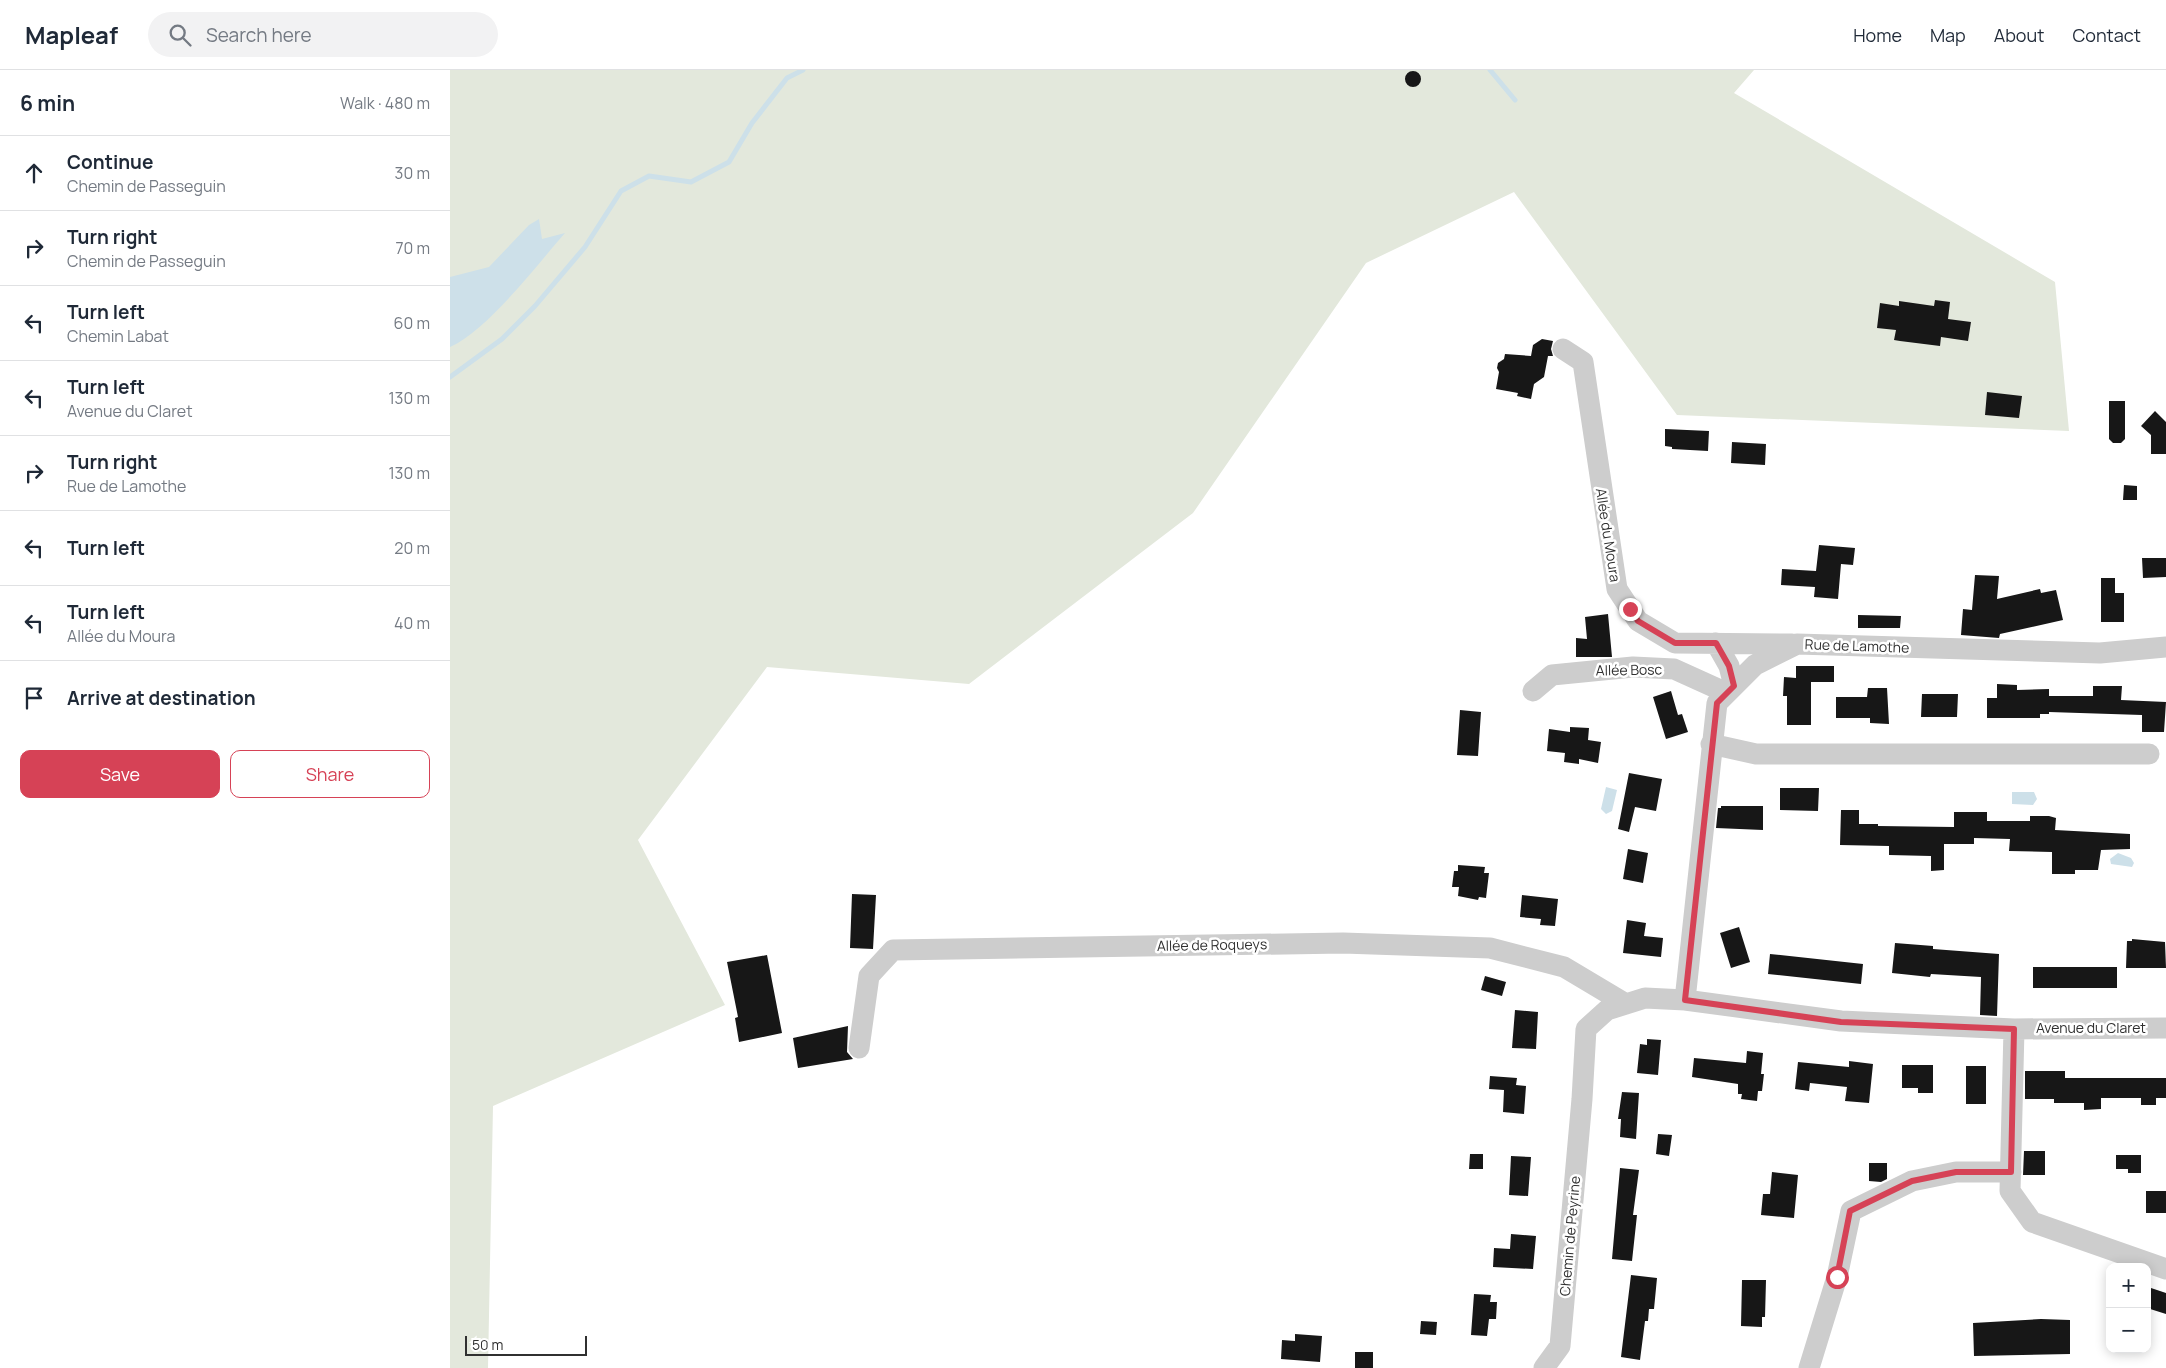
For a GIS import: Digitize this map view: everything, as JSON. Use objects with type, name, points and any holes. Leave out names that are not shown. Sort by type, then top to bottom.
[{"type":"street","name":"Allée du Moura","points":[[1563,348],[1583,362],[1617,589],[1638,621],[1675,643],[1797,644]]},
{"type":"street","points":[[1716,643],[1729,666],[1730,690]]},
{"type":"street","name":"Rue de Lamothe","points":[[1685,1000],[1711,744],[1717,703],[1755,665],[1797,644],[2100,653],[2166,647]]},
{"type":"street","name":"Allée Bosc","points":[[1532,691],[1552,675],[1633,667],[1674,669],[1730,690]]},
{"type":"street","points":[[1711,744],[1756,754],[2149,754]]},
{"type":"street","name":"Allée de Roqueys","points":[[860,1048],[869,976],[893,950],[1343,942],[1490,948],[1564,967],[1626,1004]]},
{"type":"street","name":"Avenue du Claret","points":[[1582,1098],[1586,1029],[1607,1010],[1645,998],[1685,1000],[1841,1022],[2014,1029],[2166,1028]]},
{"type":"street","points":[[2014,1029],[2010,1191],[2032,1222],[2166,1269]]},
{"type":"street","name":"Chemin de Peyrine","points":[[1544,1368],[1560,1346],[1582,1098]]},
{"type":"street","points":[[1809,1368],[1837,1277],[1850,1211],[1912,1181],[1956,1172],[2011,1172]]},
{"type":"shaded area","points":[[450,70],[1754,70],[1734,93],[2055,282],[2069,431],[1677,415],[1514,192],[1366,263],[1193,513],[969,684],[767,667],[638,840],[725,1005],[493,1106],[488,1368],[450,1368]]},
{"type":"shaded area","points":[[539,219],[542,239],[565,233],[511,296],[480,327],[465,339],[450,347],[450,277],[489,267],[529,225]]},
{"type":"shaded area","points":[[1606,787],[1617,790],[1612,811],[1606,814],[1601,809]]},
{"type":"shaded area","points":[[2012,792],[2034,792],[2037,799],[2033,805],[2012,804]]},
{"type":"shaded area","points":[[2118,853],[2131,858],[2134,863],[2132,867],[2111,864],[2110,859]]},
{"type":"building","points":[[1413,71],[1421,79],[1413,87],[1405,79]]},
{"type":"building","points":[[1935,300],[1950,302],[1948,319],[1971,322],[1968,341],[1941,337],[1940,346],[1900,341],[1894,340],[1896,330],[1877,328],[1880,303],[1899,306],[1899,301],[1934,306]]},
{"type":"building","points":[[1542,339],[1553,341],[1551,349],[1553,356],[1548,356],[1544,377],[1534,384],[1531,399],[1517,396],[1518,393],[1496,389],[1499,372],[1497,368],[1498,363],[1504,359],[1505,354],[1531,356],[1533,345]]},
{"type":"building","points":[[1987,392],[2022,396],[2019,418],[1985,415]]},
{"type":"building","points":[[2109,401],[2125,401],[2125,439],[2121,443],[2113,443],[2109,439]]},
{"type":"building","points":[[2155,411],[2166,422],[2166,454],[2151,454],[2151,435],[2141,426]]},
{"type":"building","points":[[1665,429],[1709,431],[1708,451],[1672,449],[1672,447],[1665,446]]},
{"type":"building","points":[[1732,442],[1766,444],[1765,465],[1731,463]]},
{"type":"building","points":[[2124,485],[2137,486],[2137,500],[2123,500]]},
{"type":"building","points":[[1819,545],[1855,548],[1853,565],[1841,564],[1838,599],[1814,597],[1815,587],[1781,585],[1782,569],[1816,571]]},
{"type":"building","points":[[2142,558],[2166,558],[2166,577],[2143,578]]},
{"type":"building","points":[[1975,575],[1999,576],[1997,599],[2040,589],[2041,593],[2056,590],[2063,620],[2000,634],[1999,638],[1961,635],[1963,609],[1972,610]]},
{"type":"building","points":[[2101,578],[2115,578],[2115,593],[2124,593],[2124,622],[2101,622]]},
{"type":"building","points":[[1608,614],[1612,657],[1576,657],[1576,638],[1587,639],[1585,617]]},
{"type":"building","points":[[1858,615],[1901,616],[1900,628],[1858,628]]},
{"type":"building","points":[[1796,666],[1834,666],[1834,682],[1811,682],[1811,725],[1787,725],[1787,696],[1783,696],[1784,677],[1796,678]]},
{"type":"building","points":[[1997,684],[2017,685],[2017,690],[2049,689],[2049,696],[2093,696],[2093,686],[2122,686],[2121,700],[2166,702],[2164,732],[2142,732],[2142,715],[2049,712],[2049,714],[2040,714],[2040,718],[1987,718],[1987,698],[1997,698]]},
{"type":"building","points":[[1868,688],[1887,688],[1889,724],[1870,723],[1870,718],[1836,718],[1836,697],[1867,697]]},
{"type":"building","points":[[1671,691],[1678,715],[1682,714],[1688,732],[1666,739],[1653,697]]},
{"type":"building","points":[[1922,694],[1958,694],[1957,717],[1921,717]]},
{"type":"building","points":[[1460,710],[1481,712],[1478,756],[1457,755]]},
{"type":"building","points":[[1570,727],[1589,728],[1588,740],[1601,742],[1598,763],[1579,759],[1579,764],[1564,762],[1565,753],[1547,751],[1549,729],[1570,732]]},
{"type":"building","points":[[1629,773],[1662,779],[1656,811],[1635,807],[1629,832],[1618,829]]},
{"type":"building","points":[[1780,788],[1819,788],[1818,811],[1780,810]]},
{"type":"building","points":[[1721,806],[1763,806],[1763,830],[1716,828],[1718,808],[1721,808]]},
{"type":"building","points":[[1841,810],[1859,810],[1859,824],[1878,824],[1878,826],[1954,827],[1954,812],[1987,812],[1987,821],[2030,821],[2030,816],[2049,816],[2056,818],[2055,830],[2130,834],[2130,849],[2101,850],[2098,870],[2075,870],[2075,874],[2052,874],[2052,852],[2009,851],[2010,839],[1974,838],[1974,844],[1944,844],[1944,870],[1931,871],[1931,856],[1889,855],[1889,846],[1840,845]]},
{"type":"building","points":[[1628,849],[1648,853],[1643,883],[1623,879]]},
{"type":"building","points":[[1458,865],[1485,867],[1484,873],[1489,873],[1486,898],[1479,897],[1478,900],[1458,896],[1459,887],[1452,887],[1454,871],[1458,871]]},
{"type":"building","points":[[852,894],[876,895],[873,949],[850,948]]},
{"type":"building","points":[[1522,895],[1558,899],[1555,926],[1540,925],[1541,919],[1520,917]]},
{"type":"building","points":[[1627,920],[1646,923],[1644,936],[1663,938],[1661,957],[1623,953]]},
{"type":"building","points":[[1739,927],[1750,962],[1731,968],[1720,933]]},
{"type":"building","points":[[2132,939],[2165,942],[2166,968],[2126,968],[2127,941],[2132,941]]},
{"type":"building","points":[[1895,943],[1933,946],[1933,949],[1999,954],[1997,1016],[1980,1015],[1981,977],[1931,974],[1930,977],[1892,973]]},
{"type":"building","points":[[1770,954],[1863,964],[1861,984],[1768,974]]},
{"type":"building","points":[[767,955],[782,1033],[739,1042],[735,1018],[738,1017],[727,962]]},
{"type":"building","points":[[2033,967],[2117,967],[2117,988],[2033,988]]},
{"type":"building","points":[[1485,976],[1506,982],[1502,996],[1481,990]]},
{"type":"building","points":[[1515,1010],[1538,1012],[1536,1049],[1512,1048]]},
{"type":"building","points":[[848,1026],[847,1052],[853,1059],[798,1068],[793,1038]]},
{"type":"building","points":[[1647,1039],[1661,1040],[1658,1075],[1637,1073],[1640,1044],[1647,1045]]},
{"type":"building","points":[[1747,1051],[1763,1053],[1761,1074],[1764,1074],[1762,1091],[1758,1091],[1757,1101],[1741,1099],[1742,1094],[1738,1094],[1738,1084],[1692,1077],[1694,1058],[1746,1063]]},
{"type":"building","points":[[1849,1061],[1873,1064],[1869,1103],[1845,1101],[1847,1087],[1810,1083],[1809,1091],[1795,1089],[1798,1062],[1849,1067]]},
{"type":"building","points":[[1902,1065],[1933,1065],[1933,1093],[1918,1093],[1918,1088],[1902,1088]]},
{"type":"building","points":[[1966,1066],[1986,1066],[1986,1104],[1966,1104]]},
{"type":"building","points":[[2025,1071],[2065,1071],[2065,1078],[2166,1078],[2166,1098],[2156,1098],[2156,1105],[2141,1105],[2141,1098],[2101,1098],[2101,1109],[2084,1110],[2084,1103],[2054,1103],[2054,1099],[2025,1099]]},
{"type":"building","points":[[1490,1076],[1517,1078],[1516,1085],[1526,1086],[1524,1114],[1503,1112],[1504,1090],[1489,1089]]},
{"type":"building","points":[[1622,1092],[1639,1093],[1636,1139],[1620,1137],[1621,1119],[1618,1119]]},
{"type":"building","points":[[1658,1134],[1672,1135],[1669,1156],[1656,1154]]},
{"type":"building","points":[[2024,1151],[2045,1151],[2045,1175],[2023,1175]]},
{"type":"building","points":[[1470,1154],[1483,1154],[1483,1169],[1469,1169]]},
{"type":"building","points":[[2116,1155],[2141,1155],[2141,1173],[2128,1173],[2128,1169],[2116,1169]]},
{"type":"building","points":[[1511,1156],[1531,1157],[1528,1196],[1509,1195]]},
{"type":"building","points":[[1869,1163],[1887,1163],[1887,1179],[1881,1182],[1869,1181]]},
{"type":"building","points":[[1620,1168],[1639,1170],[1633,1215],[1637,1215],[1632,1261],[1612,1259]]},
{"type":"building","points":[[1772,1172],[1798,1175],[1794,1218],[1761,1215],[1763,1194],[1770,1194]]},
{"type":"building","points":[[2146,1191],[2166,1191],[2166,1213],[2146,1213]]},
{"type":"building","points":[[1511,1234],[1536,1236],[1533,1269],[1493,1267],[1494,1248],[1510,1249]]},
{"type":"building","points":[[1631,1275],[1657,1278],[1654,1309],[1649,1309],[1648,1321],[1645,1321],[1640,1360],[1621,1357]]},
{"type":"building","points":[[1742,1280],[1766,1280],[1765,1317],[1762,1317],[1762,1327],[1741,1326]]},
{"type":"building","points":[[2151,1288],[2166,1293],[2166,1314],[2151,1309]]},
{"type":"building","points":[[1474,1294],[1491,1295],[1490,1302],[1497,1302],[1496,1319],[1489,1319],[1487,1336],[1471,1335]]},
{"type":"building","points":[[2041,1319],[2070,1320],[2070,1354],[1974,1356],[1973,1323]]},
{"type":"building","points":[[1421,1321],[1437,1322],[1436,1335],[1420,1334]]},
{"type":"building","points":[[1295,1334],[1322,1336],[1320,1362],[1281,1359],[1282,1340],[1295,1341]]},
{"type":"building","points":[[1355,1352],[1373,1352],[1373,1368],[1355,1368]]},
{"type":"waterway","points":[[450,377],[502,339],[535,306],[585,247],[621,191],[649,176],[691,182],[729,162],[752,123],[787,78],[803,70]]},
{"type":"waterway","points":[[1490,70],[1515,100]]},
{"type":"route","points":[[1630,609],[1638,621],[1675,643],[1716,643],[1729,666],[1734,686],[1717,703],[1711,744],[1685,1000],[1841,1022],[2014,1029],[2011,1172],[1956,1172],[1912,1181],[1850,1211],[1837,1277]]}]
